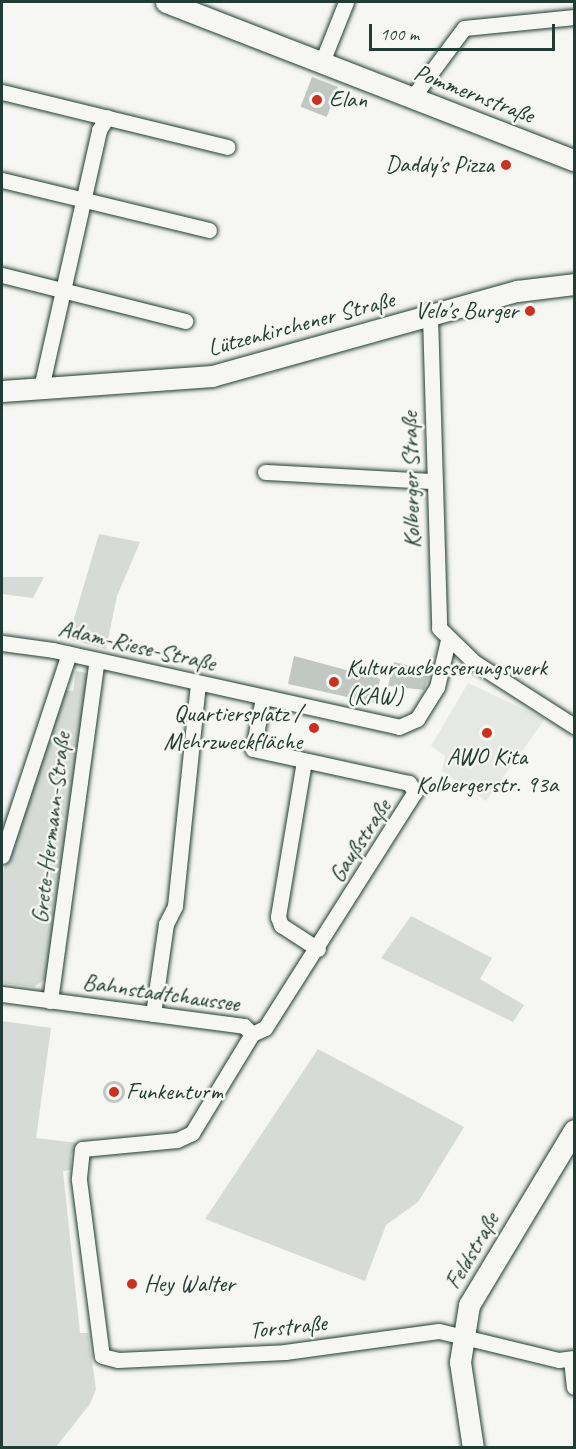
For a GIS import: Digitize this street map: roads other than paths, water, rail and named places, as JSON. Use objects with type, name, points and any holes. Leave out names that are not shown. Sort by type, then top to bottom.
[{"type":"main road","name":"Pommernstraße","points":[[166,2],[574,160]]},
{"type":"main road","name":"Lützenkirchener Straße","points":[[2,391],[212,376],[259,367],[517,291],[574,284]]},
{"type":"main road","name":"Feldstraße","points":[[472,1448],[461,1333],[480,1281],[574,1130]]},
{"type":"street","points":[[322,62],[346,2]]},
{"type":"street","points":[[412,98],[464,28],[574,16]]},
{"type":"street","points":[[2,92],[227,147]]},
{"type":"street","points":[[41,388],[99,130],[107,117]]},
{"type":"street","points":[[2,180],[208,230]]},
{"type":"street","points":[[2,274],[185,321]]},
{"type":"street","name":"Kolberger Straße","points":[[430,316],[436,620],[448,640]]},
{"type":"street","points":[[265,472],[433,481]]},
{"type":"street","points":[[263,698],[408,726],[439,683],[448,640],[574,726]]},
{"type":"street","name":"Adam-Riese-Straße","points":[[2,643],[69,654],[263,698]]},
{"type":"street","points":[[2,856],[69,654]]},
{"type":"street","name":"Grete-Hermann-Straße","points":[[50,1001],[97,660]]},
{"type":"street","points":[[153,1014],[166,924],[175,906],[198,683]]},
{"type":"street","name":"Gaußstraße","points":[[252,1034],[265,1028],[318,949],[415,792],[410,783],[253,749],[263,698]]},
{"type":"street","points":[[304,761],[278,917],[281,925],[318,949]]},
{"type":"street","name":"Bahnstadtchaussee","points":[[2,994],[244,1026],[252,1034],[192,1133],[177,1140],[82,1149],[79,1180],[98,1350],[108,1359],[118,1360]]},
{"type":"street","name":"Torstraße","points":[[118,1360],[285,1352],[439,1330],[461,1333],[519,1351],[573,1359]]},
{"type":"street","points":[[573,1359],[574,1387]]},
{"type":"place","name":"Elan","points":[[317,100]]},
{"type":"place","name":"Daddy's Pizza","points":[[506,165]]},
{"type":"place","name":"Velo's Burger","points":[[530,311]]},
{"type":"place","name":"Kulturausbesserungswerk (KAW)","points":[[334,682]]},
{"type":"place","name":"Quartiersplatz / Mehrzweckfläche","points":[[314,728]]},
{"type":"place","name":"AWO Kita Kolbergerstr. 93a","points":[[487,733]]},
{"type":"place","name":"Funkenturm","points":[[114,1092]]},
{"type":"place","name":"Hey Walter","points":[[132,1284]]}]
